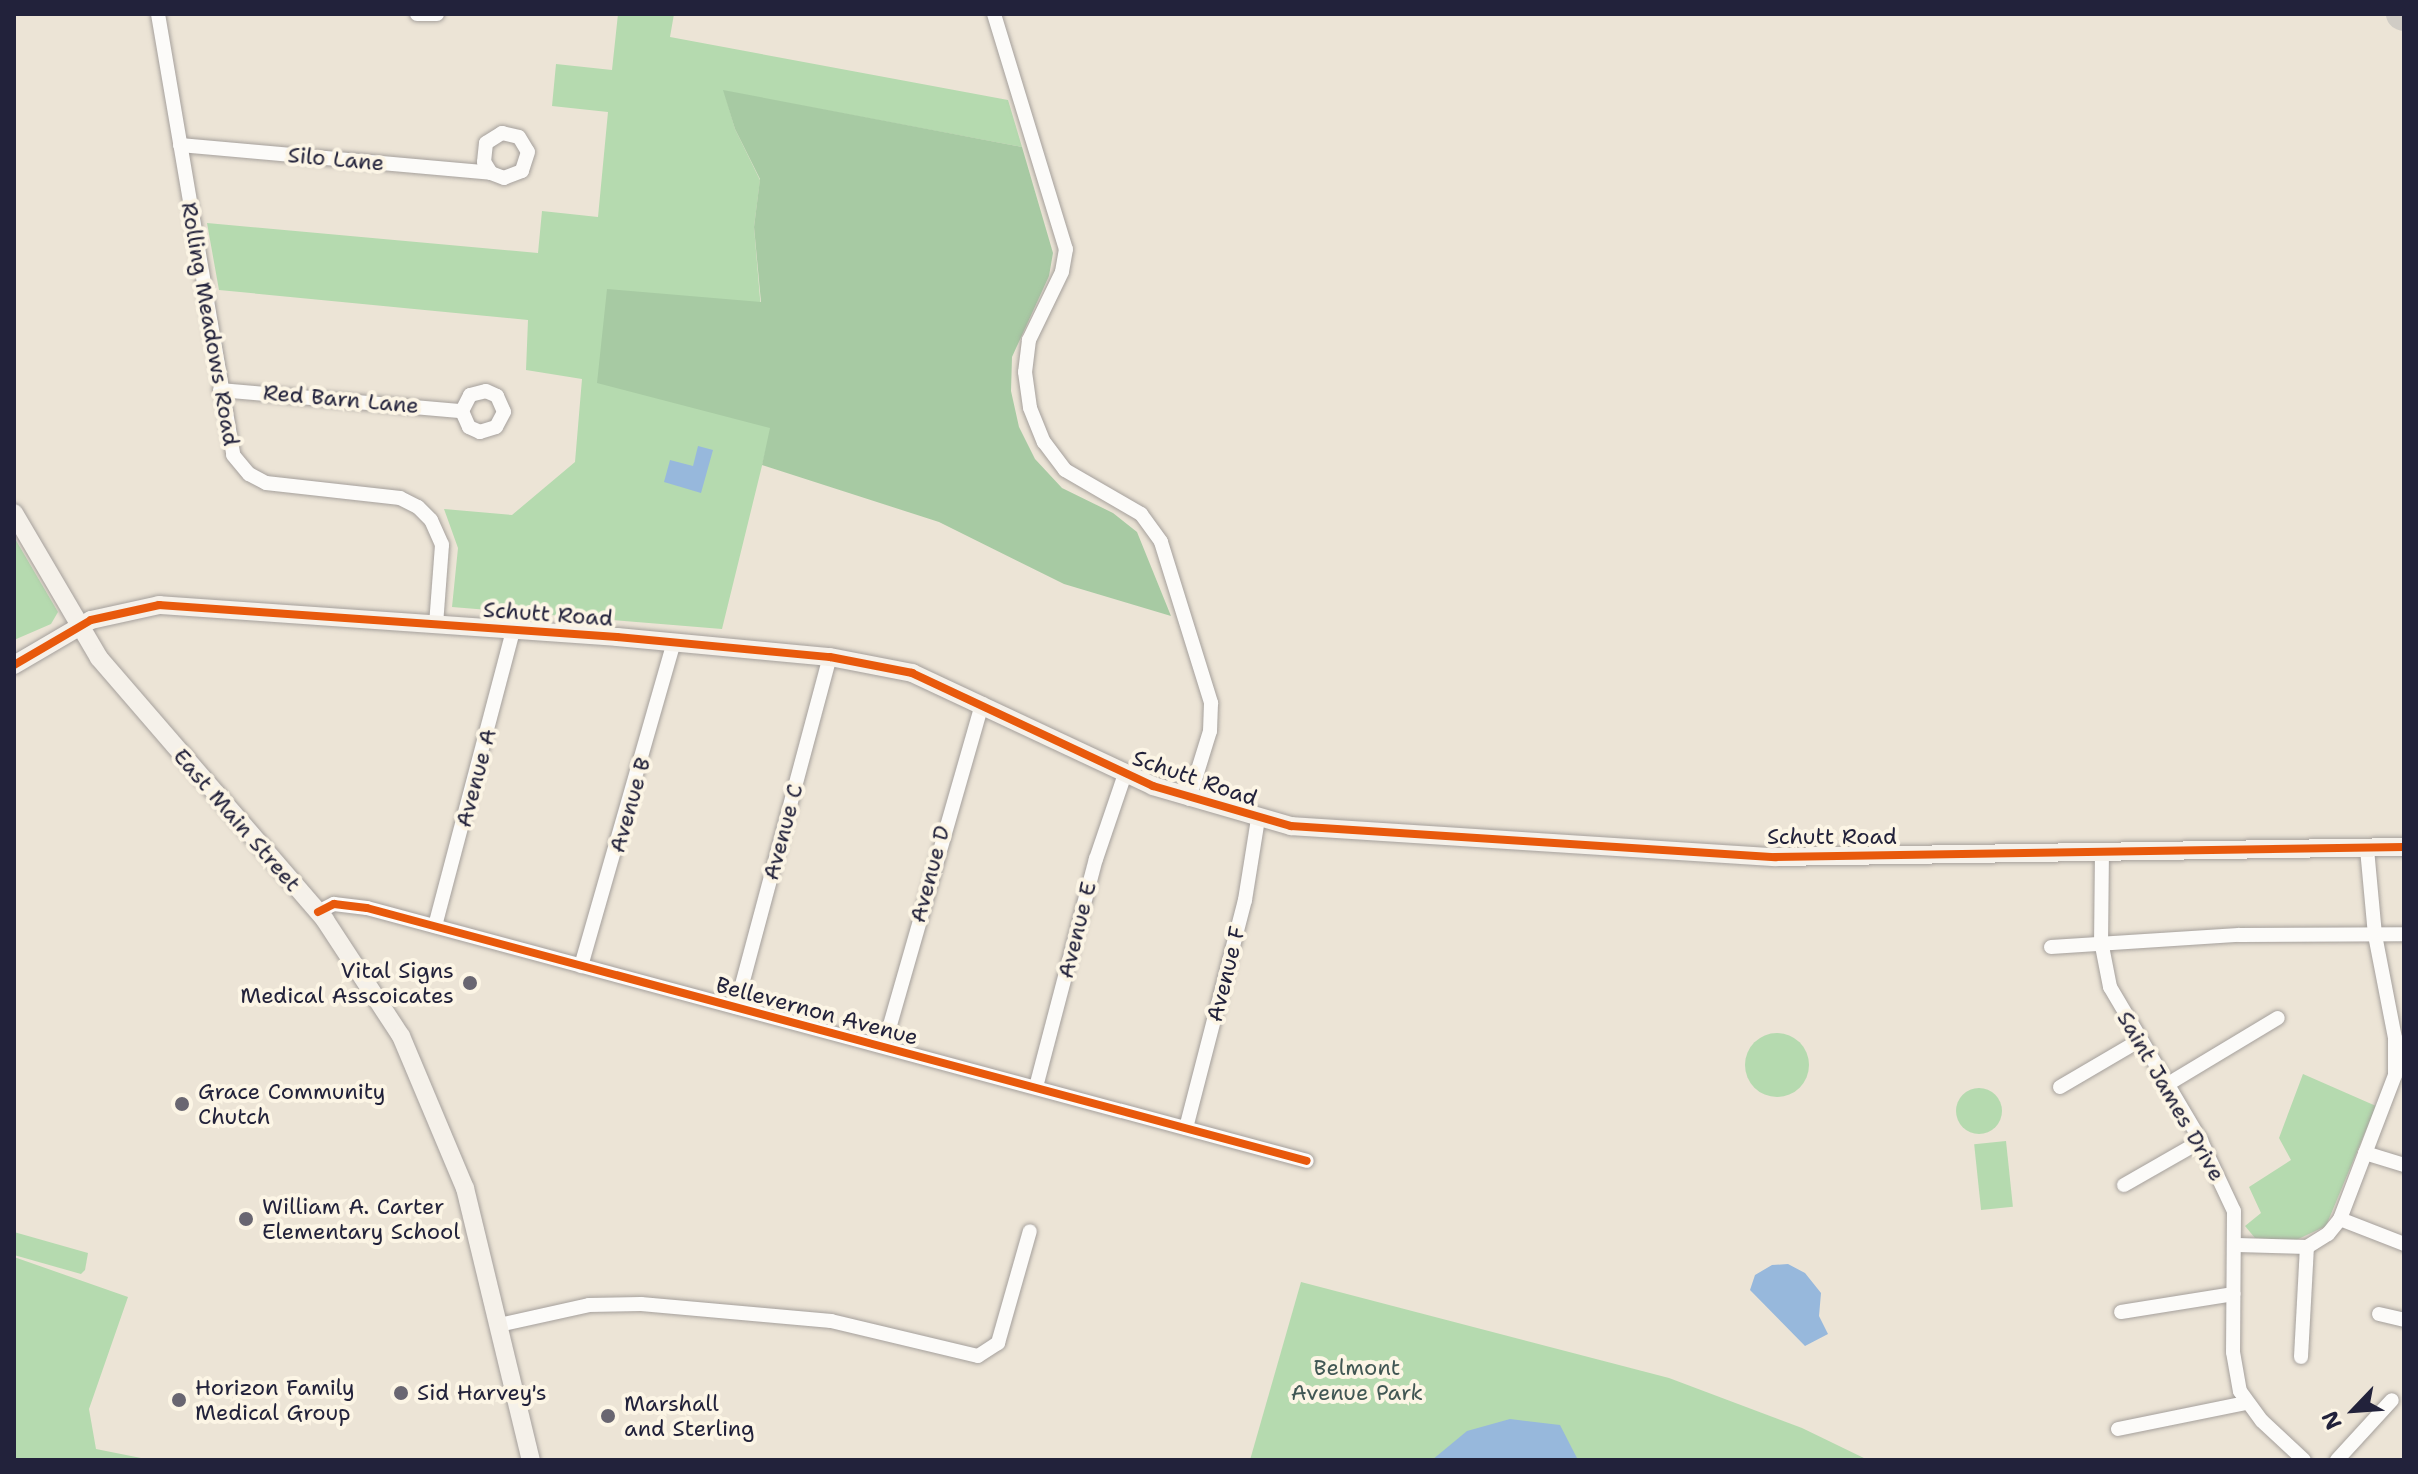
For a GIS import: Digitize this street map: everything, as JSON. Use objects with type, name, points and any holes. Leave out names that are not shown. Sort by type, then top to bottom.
[{"type":"street","name":"Rolling Meadows Road","points":[[158,14],[233,455],[256,478],[400,498],[425,513],[436,529],[443,553],[436,624]]},
{"type":"street","points":[[417,14],[437,14]]},
{"type":"street","points":[[994,14],[1065,240],[1062,272],[1027,350],[1030,408],[1044,442],[1065,470],[1141,514],[1161,542],[1211,703],[1210,731],[1189,799]]},
{"type":"street","name":"Silo Lane","points":[[180,145],[491,173]]},
{"type":"street","name":"Red Barn Lane","points":[[220,390],[462,411]]},
{"type":"street","name":"East Main Street","points":[[14,513],[81,626],[139,709],[318,912],[366,976],[439,1116],[471,1208],[531,1460]]},
{"type":"street","name":"Schutt Road","points":[[14,665],[81,626],[123,609],[159,605],[674,642],[830,657],[912,673],[1125,774],[1189,799],[1258,819],[1359,832],[1775,857],[2404,847]]},
{"type":"street","name":"Avenue A","points":[[435,926],[513,630]]},
{"type":"street","name":"Avenue B","points":[[581,966],[674,642]]},
{"type":"street","name":"Avenue C","points":[[736,1007],[830,657]]},
{"type":"street","name":"Avenue D","points":[[884,1046],[944,821],[982,704]]},
{"type":"street","name":"Avenue E","points":[[1036,1087],[1096,859],[1125,774]]},
{"type":"street","name":"Avenue F","points":[[1186,1128],[1245,900],[1258,819]]},
{"type":"street","points":[[2237,1245],[2307,1247],[2328,1234],[2340,1219],[2395,1075],[2397,1008],[2375,935],[2367,849]]},
{"type":"street","name":"Saint James Drive","points":[[2102,850],[2101,941],[2110,987],[2201,1141],[2234,1211],[2237,1245],[2233,1352],[2246,1403]]},
{"type":"street","name":"Bellevernon Avenue","points":[[318,912],[344,904],[435,926],[1307,1161]]},
{"type":"street","points":[[2051,947],[2101,941],[2239,935],[2404,934]]},
{"type":"street","points":[[2168,1084],[2278,1018]]},
{"type":"street","points":[[2060,1087],[2140,1040]]},
{"type":"street","points":[[2124,1185],[2201,1141]]},
{"type":"street","points":[[2365,1153],[2404,1165]]},
{"type":"street","points":[[2340,1219],[2404,1244]]},
{"type":"street","points":[[499,1325],[589,1305],[641,1304],[831,1321],[978,1356],[998,1343],[1030,1231]]},
{"type":"street","points":[[2301,1357],[2307,1247]]},
{"type":"street","points":[[2121,1312],[2234,1294]]},
{"type":"street","points":[[2379,1314],[2404,1320]]},
{"type":"street","points":[[2337,1460],[2392,1400]]},
{"type":"street","points":[[2118,1429],[2246,1403],[2304,1460]]},
{"type":"green space","points":[[618,14],[674,14],[670,37],[1008,100],[1022,147],[724,91],[735,129],[760,180],[754,227],[771,429],[722,629],[452,607],[458,548],[444,509],[512,515],[575,462],[582,379],[526,370],[528,320],[219,290],[207,223],[538,253],[542,211],[598,217],[608,112],[552,106],[556,64],[612,70]]},
{"type":"green space","points":[[723,90],[1022,147],[1053,253],[1049,276],[1012,357],[1011,391],[1019,427],[1035,459],[1062,488],[1113,513],[1137,532],[1171,616],[1064,584],[939,522],[762,465],[770,428],[597,383],[607,289],[761,302],[754,227],[760,179],[735,129]]},
{"type":"green space","points":[[14,537],[58,612],[51,624],[14,640]]},
{"type":"green space","points":[[1771,1033],[1783,1033],[1800,1042],[1807,1053],[1807,1077],[1800,1088],[1783,1097],[1771,1097],[1759,1092],[1750,1083],[1745,1071],[1745,1059],[1750,1047],[1759,1038]]},
{"type":"green space","points":[[2303,1074],[2376,1106],[2326,1226],[2294,1241],[2255,1238],[2245,1226],[2261,1213],[2249,1187],[2291,1160],[2279,1138]]},
{"type":"green space","points":[[1979,1088],[1995,1095],[2002,1111],[1995,1127],[1979,1134],[1963,1127],[1956,1111],[1963,1095]]},
{"type":"green space","points":[[2006,1141],[2013,1207],[1981,1210],[1974,1144]]},
{"type":"green space","points":[[14,1232],[88,1253],[85,1270],[81,1274],[14,1255]]},
{"type":"green space","points":[[14,1257],[128,1297],[89,1409],[96,1449],[151,1460],[14,1460]]},
{"type":"green space","name":"Belmont Avenue Park","points":[[1301,1282],[1669,1378],[1802,1428],[1868,1460],[1250,1460]]},
{"type":"water","points":[[698,446],[713,450],[701,493],[664,482],[670,460],[693,466]]},
{"type":"water","points":[[1788,1264],[1805,1273],[1821,1293],[1819,1316],[1828,1334],[1805,1346],[1750,1290],[1755,1275],[1772,1265]]},
{"type":"water","points":[[1510,1419],[1560,1425],[1578,1460],[1432,1460],[1467,1431]]},
{"type":"cycle path","points":[[14,665],[91,620],[159,605],[617,637],[830,657],[912,673],[1153,786],[1291,826],[1775,857],[2404,847]]},
{"type":"cycle path","points":[[318,912],[334,904],[367,908],[1307,1161]]},
{"type":"place","name":"Vital Signs Medical Asscoicates","points":[[470,983]]},
{"type":"place","name":"Grace Community Chutch","points":[[182,1104]]},
{"type":"place","name":"William A. Carter Elementary School","points":[[246,1219]]},
{"type":"place","name":"Sid Harvey's","points":[[401,1393]]},
{"type":"place","name":"Horizon Family Medical Group","points":[[179,1400]]},
{"type":"place","name":"Marshall and Sterling","points":[[608,1416]]}]
